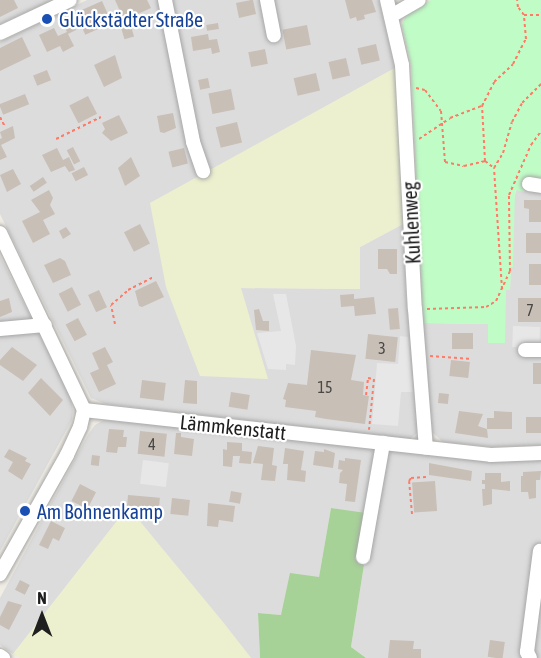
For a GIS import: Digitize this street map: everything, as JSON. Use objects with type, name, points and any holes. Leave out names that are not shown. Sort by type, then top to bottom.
[{"type":"street","points":[[0,33],[70,0]]},
{"type":"street","points":[[165,0],[193,142],[203,171]]},
{"type":"street","points":[[267,0],[274,35]]},
{"type":"street","name":"Kuhlenweg","points":[[387,0],[402,65],[404,85],[415,309],[426,448]]},
{"type":"street","points":[[391,16],[419,0]]},
{"type":"street","points":[[0,233],[84,410],[80,427],[67,455],[0,574]]},
{"type":"street","points":[[0,330],[45,325]]},
{"type":"street","points":[[525,350],[541,350]]},
{"type":"street","name":"Lämmkenstatt","points":[[84,410],[491,455],[541,453]]},
{"type":"street","points":[[363,557],[383,443]]},
{"type":"street","points":[[528,655],[540,551]]},
{"type":"path","points":[[494,168],[485,161],[482,106],[494,82],[522,52],[526,39],[524,15],[518,8],[517,0]]},
{"type":"path","points":[[524,15],[541,15]]},
{"type":"path","points":[[502,292],[494,168],[522,103],[541,84]]},
{"type":"path","points":[[404,85],[425,90],[441,111],[445,162],[464,166],[485,161]]},
{"type":"path","points":[[407,139],[421,138],[450,118],[482,106]]},
{"type":"path","points":[[0,117],[5,127]]},
{"type":"path","points":[[56,139],[101,117]]},
{"type":"path","points":[[415,309],[486,308],[496,301],[510,271],[509,195],[531,145],[541,131]]},
{"type":"path","points":[[115,324],[111,305],[128,290],[154,277]]},
{"type":"path","points":[[419,355],[472,359]]},
{"type":"path","points":[[366,395],[368,378],[374,379],[368,442]]},
{"type":"path","points":[[411,514],[409,481],[411,478],[426,477]]},
{"type":"shaded area","points":[[0,0],[53,0],[0,24]]},
{"type":"shaded area","points":[[87,0],[379,0],[395,68],[151,203],[241,288],[360,289],[360,247],[403,224],[406,294],[418,426],[417,433],[410,439],[106,404],[91,398],[0,214],[0,42]]},
{"type":"shaded area","points":[[526,178],[541,180],[541,445],[493,447],[443,442],[432,432],[423,323],[488,324],[506,290],[510,289],[513,204],[516,190]]},
{"type":"shaded area","points":[[0,256],[70,395],[73,411],[72,420],[0,551]]},
{"type":"shaded area","points":[[273,294],[286,294],[296,346],[295,365],[286,364],[286,370],[268,369],[257,333],[281,331]]},
{"type":"shaded area","points":[[513,326],[540,327],[539,348],[512,347]]},
{"type":"shaded area","points":[[400,336],[408,337],[413,392],[401,392],[398,426],[372,424],[377,363],[398,364]]},
{"type":"shaded area","points":[[104,420],[492,462],[541,460],[541,658],[366,658],[351,647],[364,565],[358,564],[366,514],[331,508],[319,577],[281,615],[258,613],[260,658],[251,658],[128,507],[13,654],[0,645],[0,598],[88,435],[95,425]]},
{"type":"shaded area","points":[[143,460],[169,463],[166,487],[140,484]]},
{"type":"green space","points":[[431,0],[541,0],[541,180],[526,178],[524,192],[515,190],[513,267],[511,267],[510,290],[506,290],[505,343],[488,343],[488,324],[423,323],[411,65],[402,25],[406,15]]},
{"type":"green space","points":[[395,68],[403,224],[360,247],[360,289],[241,288],[268,379],[200,376],[166,287],[150,203]]},
{"type":"green space","points":[[128,507],[251,658],[20,658],[13,654]]},
{"type":"green space","points":[[331,508],[366,513],[358,563],[364,565],[351,647],[366,658],[260,658],[258,613],[281,615],[290,573],[319,577]]},
{"type":"building","points":[[0,0],[14,0],[18,8],[0,17]]},
{"type":"building","points":[[115,0],[147,0],[151,8],[124,20]]},
{"type":"building","points":[[253,0],[256,14],[239,18],[236,3]]},
{"type":"building","points":[[345,0],[372,0],[376,12],[364,15],[365,19],[357,21],[356,17],[350,19]]},
{"type":"building","points":[[102,1],[112,23],[85,35],[76,13]]},
{"type":"building","points":[[72,21],[76,30],[68,34],[74,46],[63,52],[60,46],[47,52],[39,35],[54,28],[58,36],[67,32],[63,24]]},
{"type":"building","points":[[130,23],[134,36],[125,39],[120,26]]},
{"type":"building","points":[[218,23],[219,29],[207,31],[206,25]]},
{"type":"building","points":[[307,25],[311,45],[286,49],[282,30]]},
{"type":"building","points":[[208,34],[209,40],[217,39],[220,52],[212,54],[211,48],[193,51],[191,37]]},
{"type":"building","points":[[22,37],[31,56],[0,71],[0,48]]},
{"type":"building","points":[[376,44],[380,61],[361,65],[357,48]]},
{"type":"building","points":[[265,49],[268,64],[251,67],[248,52]]},
{"type":"building","points":[[115,55],[122,78],[104,87],[94,65]]},
{"type":"building","points":[[346,58],[350,76],[333,80],[328,62]]},
{"type":"building","points":[[47,70],[51,80],[37,86],[33,76]]},
{"type":"building","points":[[316,73],[320,91],[298,96],[294,78]]},
{"type":"building","points":[[208,78],[210,88],[200,90],[198,80]]},
{"type":"building","points":[[231,89],[235,110],[212,114],[208,93]]},
{"type":"building","points":[[25,94],[29,104],[3,115],[0,104]]},
{"type":"building","points":[[88,96],[97,114],[78,123],[69,106]]},
{"type":"building","points":[[173,113],[176,128],[164,133],[160,132],[157,116]]},
{"type":"building","points":[[119,115],[128,133],[111,141],[102,133],[105,129],[102,123]]},
{"type":"building","points":[[237,122],[242,142],[221,148],[216,127]]},
{"type":"building","points":[[13,126],[15,138],[1,145],[7,157],[0,160],[0,139],[2,138],[0,132]]},
{"type":"building","points":[[73,147],[80,161],[74,164],[67,150]]},
{"type":"building","points":[[57,148],[63,160],[69,157],[75,170],[69,172],[65,166],[51,172],[42,155]]},
{"type":"building","points":[[184,148],[188,164],[172,167],[168,152]]},
{"type":"building","points":[[131,157],[140,176],[125,186],[118,168]]},
{"type":"building","points":[[84,167],[88,175],[76,181],[72,173]]},
{"type":"building","points":[[13,169],[21,184],[7,192],[0,175]]},
{"type":"building","points":[[43,177],[47,183],[34,192],[30,186]]},
{"type":"building","points":[[49,190],[53,198],[50,205],[55,214],[43,220],[50,234],[33,243],[22,221],[40,212],[31,200]]},
{"type":"building","points":[[524,200],[541,200],[541,222],[529,222],[529,209],[524,208]]},
{"type":"building","points":[[140,224],[150,244],[134,252],[124,232]]},
{"type":"building","points":[[66,227],[71,234],[63,239],[59,231]]},
{"type":"building","points":[[526,233],[541,233],[541,253],[526,253]]},
{"type":"building","points":[[378,249],[397,249],[397,274],[390,274],[387,269],[378,269]]},
{"type":"building","points":[[60,258],[65,261],[71,275],[53,283],[44,265]]},
{"type":"building","points":[[529,264],[541,264],[541,285],[529,285]]},
{"type":"building","points":[[156,281],[164,297],[142,307],[139,306],[135,291]]},
{"type":"building","points":[[72,287],[81,305],[68,312],[59,294]]},
{"type":"building","points":[[99,290],[107,307],[96,312],[88,295]]},
{"type":"building","points":[[354,294],[354,299],[374,297],[376,314],[355,316],[354,306],[341,307],[340,295]]},
{"type":"building","points":[[9,298],[12,312],[0,317],[0,301]]},
{"type":"building","points":[[518,298],[541,298],[541,322],[518,322]]},
{"type":"building","points":[[398,308],[400,329],[390,330],[388,309]]},
{"type":"building","points":[[259,309],[263,321],[269,321],[269,331],[256,330],[254,310]]},
{"type":"building","points":[[78,318],[87,335],[75,341],[66,325]]},
{"type":"building","points":[[452,333],[473,333],[473,349],[452,349]]},
{"type":"building","points":[[368,334],[398,337],[395,362],[365,359]]},
{"type":"building","points":[[12,347],[37,365],[23,381],[0,365],[0,360]]},
{"type":"building","points":[[105,347],[113,362],[107,365],[116,384],[99,392],[90,373],[99,369],[92,353]]},
{"type":"building","points":[[311,350],[356,355],[351,380],[364,382],[363,395],[369,396],[365,424],[315,417],[316,411],[285,407],[286,400],[283,399],[288,383],[307,385]]},
{"type":"building","points":[[451,360],[470,362],[468,378],[449,376]]},
{"type":"building","points":[[533,363],[541,363],[541,384],[533,384]]},
{"type":"building","points":[[41,378],[63,400],[50,416],[28,393]]},
{"type":"building","points":[[142,380],[166,383],[164,401],[140,398]]},
{"type":"building","points":[[185,380],[197,381],[197,404],[183,403]]},
{"type":"building","points":[[231,392],[250,395],[247,410],[229,407]]},
{"type":"building","points":[[439,393],[449,394],[448,404],[438,403]]},
{"type":"building","points":[[459,411],[483,414],[478,426],[487,429],[488,438],[455,433]]},
{"type":"building","points":[[494,411],[512,412],[512,429],[487,429],[487,418],[494,418]]},
{"type":"building","points":[[526,417],[541,417],[541,433],[526,433]]},
{"type":"building","points":[[109,429],[124,430],[123,437],[127,437],[126,447],[118,447],[117,453],[106,452]]},
{"type":"building","points":[[140,431],[167,434],[164,457],[138,454]]},
{"type":"building","points":[[176,433],[181,433],[181,437],[194,439],[192,456],[174,454]]},
{"type":"building","points":[[227,442],[242,443],[242,451],[252,452],[251,464],[239,463],[240,456],[233,456],[232,467],[223,466],[223,449],[227,450]]},
{"type":"building","points":[[258,446],[274,448],[272,465],[277,466],[275,481],[261,480],[263,464],[253,463]]},
{"type":"building","points":[[285,448],[304,451],[301,470],[306,471],[305,482],[287,480],[288,464],[283,464]]},
{"type":"building","points":[[9,449],[27,458],[25,461],[31,464],[22,480],[8,471],[13,462],[4,457]]},
{"type":"building","points":[[324,449],[335,453],[333,468],[313,465],[315,451],[324,452]]},
{"type":"building","points":[[92,455],[100,456],[99,466],[91,465]]},
{"type":"building","points":[[345,458],[361,460],[355,502],[345,501],[347,484],[339,483],[340,473],[343,470],[338,469],[339,460],[345,461]]},
{"type":"building","points":[[429,463],[472,471],[471,481],[429,475]]},
{"type":"building","points":[[541,471],[540,480],[536,480],[536,498],[529,499],[528,492],[521,492],[521,476],[523,472]]},
{"type":"building","points":[[485,473],[501,473],[501,482],[510,481],[510,491],[492,489],[492,504],[483,506],[482,489],[485,489],[485,484],[482,484],[482,480],[485,480]]},
{"type":"building","points":[[435,481],[437,511],[414,513],[412,483]]},
{"type":"building","points":[[80,484],[96,492],[87,509],[71,501]]},
{"type":"building","points":[[231,491],[242,493],[240,504],[229,502]]},
{"type":"building","points":[[128,495],[160,498],[159,509],[127,506]]},
{"type":"building","points":[[172,498],[190,500],[188,516],[170,514]]},
{"type":"building","points":[[208,503],[235,506],[233,522],[219,520],[218,527],[207,526]]},
{"type":"building","points":[[51,521],[65,528],[59,541],[53,538],[48,549],[39,545]]},
{"type":"building","points":[[20,580],[30,585],[25,595],[15,590]]},
{"type":"building","points":[[8,601],[22,605],[9,630],[0,625],[0,617]]},
{"type":"building","points":[[390,640],[414,641],[413,649],[421,649],[421,658],[388,658]]},
{"type":"building","points":[[490,640],[505,642],[503,658],[488,657]]},
{"type":"place","name":"Glückstädter Straße","points":[[47,19]]},
{"type":"place","name":"Am Bohnenkamp","points":[[25,511]]}]
